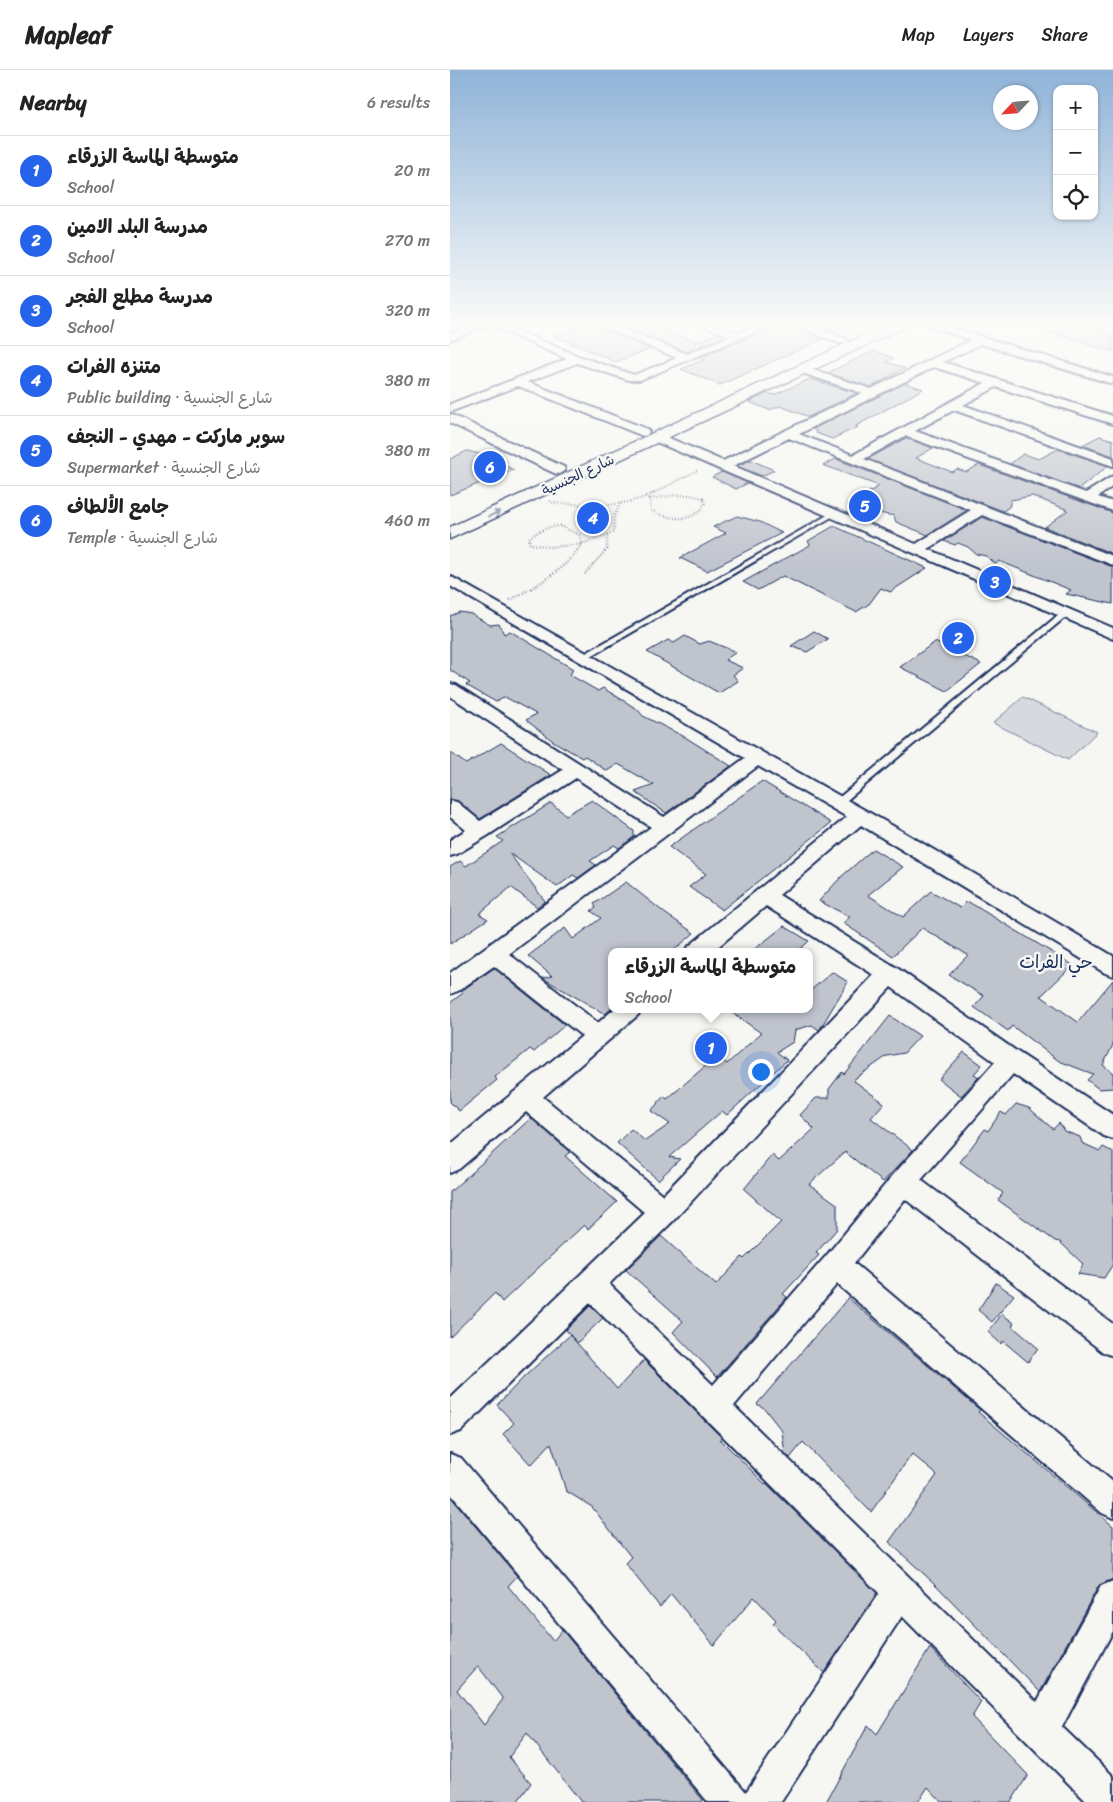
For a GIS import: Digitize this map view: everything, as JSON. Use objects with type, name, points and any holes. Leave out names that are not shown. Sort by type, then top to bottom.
[{"type":"main road","name":"شارع الجنسية","points":[[450,534],[529,492],[559,470],[698,407]]},
{"type":"main road","name":"شارع الجنسية","points":[[450,518],[529,492],[658,438],[724,407]]},
{"type":"street","points":[[580,407],[643,432]]},
{"type":"street","points":[[718,464],[790,434],[844,407]]},
{"type":"street","points":[[854,459],[949,407]]},
{"type":"street","points":[[957,407],[1113,462]]},
{"type":"street","points":[[1072,407],[1113,420]]},
{"type":"street","points":[[450,418],[559,470]]},
{"type":"street","points":[[903,431],[1113,507]]},
{"type":"street","points":[[790,434],[1113,561]]},
{"type":"street","points":[[658,438],[1113,634]]},
{"type":"street","points":[[1089,497],[1113,480]]},
{"type":"street","points":[[917,550],[980,510]]},
{"type":"street","points":[[450,580],[463,595],[496,607],[838,803],[1113,967]]},
{"type":"street","points":[[450,689],[665,827]]},
{"type":"street","points":[[450,985],[758,757]]},
{"type":"street","points":[[450,849],[576,770]]},
{"type":"street","points":[[450,807],[480,831]]},
{"type":"street","points":[[702,948],[860,816]]},
{"type":"street","points":[[764,895],[889,974],[1011,1060],[1113,1128]]},
{"type":"street","points":[[494,954],[598,1036]]},
{"type":"street","points":[[450,1420],[664,1212],[889,974]]},
{"type":"street","points":[[450,1161],[625,1013]]},
{"type":"street","points":[[714,1406],[836,1265],[904,1182],[1011,1060]]},
{"type":"street","points":[[526,1097],[664,1212]]},
{"type":"street","points":[[904,1182],[1113,1342]]},
{"type":"street","points":[[836,1265],[1113,1502]]},
{"type":"street","points":[[590,1284],[1113,1802]]},
{"type":"street","points":[[450,1469],[732,1802]]},
{"type":"street","points":[[760,1802],[900,1590]]},
{"type":"street","points":[[1041,1730],[1113,1598]]},
{"type":"lane","points":[[583,657],[833,514]]},
{"type":"lane","points":[[838,803],[1065,614]]},
{"type":"path","points":[[529,492],[554,503],[609,506],[646,496],[718,464]]},
{"type":"path","points":[[646,496],[650,499],[689,494],[703,498],[705,503],[701,511],[694,515],[674,518],[659,516],[651,510],[650,499]]},
{"type":"path","points":[[496,607],[553,576],[575,556],[582,543],[580,535],[565,526],[551,526],[529,538],[530,544],[545,548],[582,543],[607,535],[614,532],[614,516],[620,504]]},
{"type":"path","points":[[585,574],[607,549],[607,535]]},
{"type":"shaded area","points":[[1023,697],[1097,732],[1068,760],[993,723]]},
{"type":"building","points":[[761,407],[778,407],[769,410]]},
{"type":"building","points":[[782,407],[829,407],[809,417]]},
{"type":"building","points":[[857,407],[891,407],[856,426],[858,427],[832,439],[816,433],[813,429]]},
{"type":"building","points":[[1100,436],[1113,440],[1113,456],[1082,445]]},
{"type":"building","points":[[906,438],[933,448],[916,458],[952,472],[957,469],[966,472],[979,465],[1113,513],[1113,554],[1045,527],[1068,510],[1032,496],[1011,500],[1009,507],[1003,511],[868,459]]},
{"type":"building","points":[[1058,449],[1108,466],[1079,489],[1010,464],[1023,454],[1039,459]]},
{"type":"building","points":[[467,451],[480,454],[514,470],[450,495],[450,459]]},
{"type":"building","points":[[836,459],[967,510],[928,535],[896,522],[894,516],[879,513],[874,509],[874,502],[850,509],[848,505],[879,486],[823,465]]},
{"type":"building","points":[[751,460],[774,470],[762,476],[737,466]]},
{"type":"building","points":[[722,472],[748,483],[736,489],[712,477]]},
{"type":"building","points":[[737,516],[760,522],[782,533],[707,571],[680,558],[726,533],[713,527]]},
{"type":"building","points":[[982,517],[1113,567],[1113,604],[1066,594],[1071,590],[999,561],[996,564],[986,556],[976,554],[968,547],[958,543],[955,545],[944,541]]},
{"type":"building","points":[[834,526],[927,568],[890,592],[881,588],[869,604],[856,612],[783,576],[758,590],[743,582],[810,545],[808,541]]},
{"type":"building","points":[[460,612],[471,614],[490,625],[499,624],[504,634],[510,631],[573,669],[570,675],[598,691],[603,688],[637,709],[643,716],[685,737],[731,766],[666,813],[635,792],[654,785],[618,764],[607,771],[585,756],[582,758],[553,741],[526,720],[536,714],[505,697],[496,702],[466,685],[470,683],[450,670],[450,616]]},
{"type":"building","points":[[814,631],[828,639],[807,652],[791,646]]},
{"type":"building","points":[[685,636],[700,644],[709,641],[736,652],[725,660],[743,668],[733,675],[738,681],[719,693],[647,652],[668,640],[674,643]]},
{"type":"building","points":[[935,642],[981,664],[947,691],[900,667]]},
{"type":"building","points":[[501,743],[551,775],[480,819],[458,801],[450,799],[450,752],[466,764]]},
{"type":"building","points":[[762,781],[831,823],[722,910],[689,887],[706,874],[669,847]]},
{"type":"building","points":[[592,800],[634,831],[634,837],[619,848],[614,845],[590,861],[596,865],[578,878],[573,875],[557,887],[509,853],[545,901],[537,907],[511,887],[479,914],[488,919],[450,944],[450,867],[460,861],[466,866],[503,841],[497,837],[551,803],[566,815]]},
{"type":"building","points":[[873,849],[903,867],[868,895],[903,917],[931,891],[960,908],[967,901],[1073,965],[1041,996],[1078,1022],[1113,980],[1113,1045],[1103,1065],[1113,1073],[1113,1088],[1099,1089],[1087,1080],[1093,1074],[1059,1061],[1012,1026],[1008,1031],[974,1007],[984,996],[949,975],[968,955],[922,928],[893,956],[843,923],[850,917],[819,901],[841,877]]},
{"type":"building","points":[[626,882],[666,914],[694,933],[677,948],[608,948],[608,1011],[605,1014],[543,978],[552,976],[528,956],[565,928],[573,939],[601,918],[591,911],[596,907],[594,904]]},
{"type":"building","points":[[784,926],[809,941],[801,948],[756,948]]},
{"type":"building","points":[[494,968],[565,1025],[534,1052],[530,1049],[495,1077],[497,1080],[459,1111],[450,1102],[450,1003],[463,993],[461,991]]},
{"type":"building","points":[[832,972],[848,982],[820,1029],[812,1025],[795,1030],[793,1042],[777,1052],[787,1060],[727,1115],[722,1111],[669,1157],[680,1159],[658,1180],[617,1143],[631,1129],[645,1141],[670,1124],[651,1111],[664,1096],[667,1099],[717,1056],[727,1064],[761,1033],[733,1013],[813,1013],[813,988]]},
{"type":"building","points":[[890,1016],[920,1036],[904,1053],[887,1056],[853,1080],[884,1103],[871,1118],[913,1150],[883,1182],[845,1152],[809,1184],[837,1204],[837,1229],[816,1253],[819,1255],[783,1294],[787,1297],[717,1377],[673,1332],[683,1321],[626,1270],[661,1236],[716,1285],[742,1257],[744,1259],[781,1222],[744,1189],[772,1155],[779,1161],[814,1129],[800,1115],[816,1098],[829,1098],[829,1089],[842,1072],[844,1074]]},
{"type":"building","points":[[964,1052],[982,1065],[974,1074],[979,1077],[961,1096],[939,1079]]},
{"type":"building","points":[[1016,1104],[1029,1108],[1053,1129],[1059,1123],[1064,1131],[1080,1137],[1082,1143],[1100,1151],[1103,1147],[1113,1152],[1113,1264],[1104,1278],[1078,1274],[1083,1264],[1060,1242],[1055,1241],[998,1200],[1003,1193],[960,1162],[985,1129],[988,1131],[1001,1112],[1006,1115]]},
{"type":"building","points":[[531,1118],[570,1152],[565,1156],[617,1202],[588,1229],[584,1225],[502,1302],[495,1293],[450,1337],[450,1192]]},
{"type":"building","points":[[996,1283],[1014,1295],[992,1322],[978,1310]]},
{"type":"building","points":[[848,1298],[980,1410],[978,1412],[1113,1526],[1113,1579],[1099,1585],[1040,1692],[936,1585],[889,1542],[937,1475],[912,1454],[871,1512],[803,1442],[790,1458],[785,1454],[782,1431],[764,1408],[757,1404]]},
{"type":"building","points":[[590,1306],[603,1318],[577,1343],[566,1330]]},
{"type":"building","points":[[1002,1314],[1014,1323],[1012,1326],[1038,1348],[1028,1362],[1003,1341],[1001,1344],[988,1332]]},
{"type":"building","points":[[570,1335],[617,1389],[644,1360],[765,1484],[877,1593],[824,1673],[773,1624],[776,1620],[754,1597],[714,1645],[671,1594],[660,1607],[625,1563],[631,1557],[592,1507],[566,1491],[551,1443],[531,1465],[503,1434],[514,1423],[497,1405],[524,1377]]},
{"type":"building","points":[[450,1496],[517,1576],[508,1586],[553,1641],[562,1630],[703,1800],[702,1802],[581,1802],[527,1733],[509,1757],[531,1783],[517,1802],[450,1802]],"holes":[[[478,1666],[503,1699],[484,1725],[457,1690]]]},
{"type":"building","points":[[930,1648],[981,1702],[972,1717],[1028,1775],[1011,1802],[942,1802],[928,1787],[918,1802],[826,1802],[868,1725],[877,1734]]},
{"type":"place","name":"جامع الألطاف","points":[[490,467]]},
{"type":"place","name":"سوبر ماركت - مهدي - النجف","points":[[865,506]]},
{"type":"place","name":"متنزه الفرات","points":[[593,518]]},
{"type":"place","name":"مدرسة مطلع الفجر","points":[[995,582]]},
{"type":"place","name":"مدرسة البلد الامين","points":[[958,638]]},
{"type":"place","name":"متوسطة الماسة الزرقاء","points":[[711,1048]]},
{"type":"district","name":"حي الفرات","points":[[1056,962]]}]
